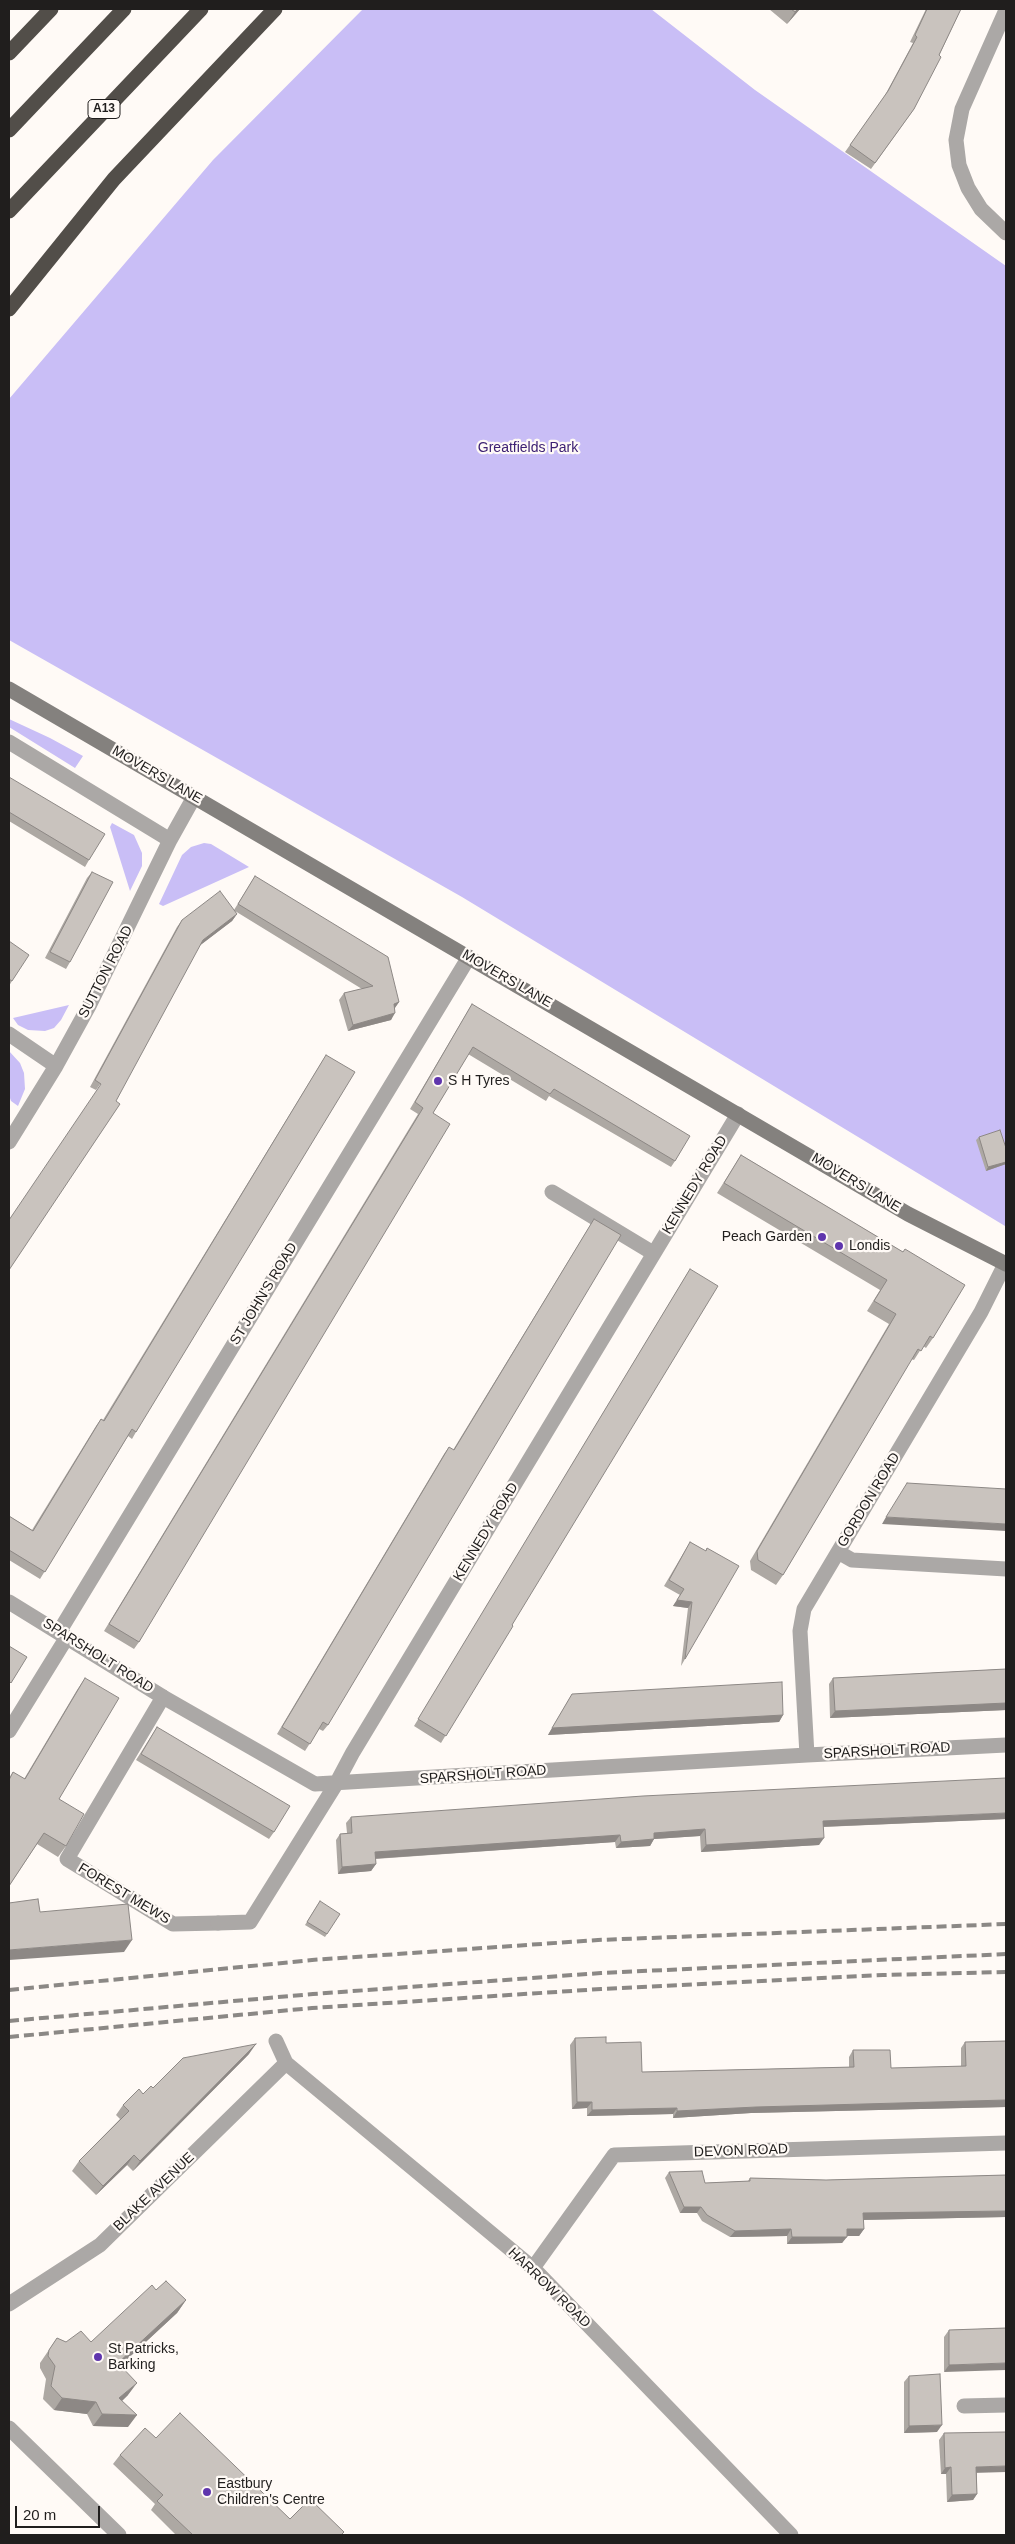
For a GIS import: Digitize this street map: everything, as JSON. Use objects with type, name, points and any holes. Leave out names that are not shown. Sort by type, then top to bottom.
[{"type":"highway","points":[[9,53],[51,9]]},
{"type":"highway","points":[[9,130],[124,9]]},
{"type":"highway","name":"A13","points":[[9,211],[201,9]]},
{"type":"highway","points":[[9,309],[114,179],[275,9]]},
{"type":"street","points":[[1006,10],[962,109],[956,140],[959,165],[968,188],[981,209],[1006,233]]},
{"type":"street","name":"MOVERS LANE","points":[[9,689],[908,1214],[1006,1264]]},
{"type":"street","points":[[9,742],[170,840]]},
{"type":"street","name":"SUTTON ROAD","points":[[9,1142],[56,1066],[93,998],[170,840],[194,797]]},
{"type":"street","name":"ST JOHN'S ROAD","points":[[9,1731],[63,1634],[469,956]]},
{"type":"street","points":[[9,1034],[56,1066]]},
{"type":"street","name":"KENNEDY ROAD","points":[[218,1924],[250,1922],[336,1784],[353,1752],[738,1114]]},
{"type":"street","points":[[552,1192],[653,1253]]},
{"type":"street","name":"GORDON ROAD","points":[[807,1754],[800,1631],[804,1609],[981,1312],[1006,1264]]},
{"type":"street","points":[[838,1552],[852,1560],[1006,1569]]},
{"type":"street","name":"SPARSHOLT ROAD","points":[[9,1602],[163,1696],[315,1784],[807,1754],[1006,1745]]},
{"type":"street","name":"FOREST MEWS","points":[[163,1696],[67,1859],[173,1924],[218,1924]]},
{"type":"street","points":[[276,2041],[286,2063]]},
{"type":"street","name":"HARROW ROAD","points":[[286,2063],[533,2268],[791,2535]]},
{"type":"street","name":"BLAKE AVENUE","points":[[9,2304],[100,2245],[286,2063]]},
{"type":"street","name":"DEVON ROAD","points":[[533,2268],[614,2155],[1006,2143]]},
{"type":"street","points":[[964,2406],[1006,2405]]},
{"type":"street","points":[[9,2428],[119,2535]]},
{"type":"green space","name":"Greatfields Park","points":[[363,9],[651,9],[755,90],[1006,266],[1005,1226],[462,897],[9,640],[9,399],[213,160]]},
{"type":"green space","points":[[9,719],[83,756],[75,768],[9,727]]},
{"type":"green space","points":[[112,823],[134,835],[142,853],[142,866],[130,891],[110,827]]},
{"type":"green space","points":[[204,843],[211,844],[249,867],[163,906],[159,904],[182,855],[191,847]]},
{"type":"green space","points":[[69,1005],[54,1028],[45,1031],[28,1030],[18,1025],[13,1018]]},
{"type":"green space","points":[[9,1051],[20,1063],[24,1073],[25,1089],[18,1106],[11,1101],[9,1095]]},
{"type":"building","points":[[927,9],[961,9],[939,55],[941,57],[914,109],[875,163],[850,145],[888,91],[917,37],[915,35]]},
{"type":"building","points":[[9,777],[105,834],[89,860],[9,812]]},
{"type":"building","points":[[92,872],[113,882],[70,962],[50,952]]},
{"type":"building","points":[[255,876],[388,957],[399,1002],[394,1004],[395,1013],[353,1025],[344,993],[373,986],[238,904]]},
{"type":"building","points":[[220,891],[237,914],[203,940],[116,1101],[120,1104],[9,1270],[9,1220],[101,1084],[95,1080],[182,920]]},
{"type":"building","points":[[9,941],[29,955],[12,981],[9,979]]},
{"type":"building","points":[[472,1004],[690,1136],[675,1161],[554,1089],[550,1094],[473,1047],[433,1113],[450,1124],[139,1642],[109,1624],[423,1108],[415,1102]]},
{"type":"building","points":[[326,1055],[355,1072],[136,1432],[132,1429],[45,1572],[9,1550],[9,1516],[33,1531],[101,1419],[104,1421]]},
{"type":"building","points":[[1000,1130],[1006,1148],[1006,1162],[988,1167],[979,1137]]},
{"type":"building","points":[[741,1155],[903,1252],[905,1249],[965,1285],[933,1338],[930,1336],[921,1351],[918,1349],[783,1575],[758,1560],[757,1551],[896,1314],[874,1301],[887,1280],[724,1183]]},
{"type":"building","points":[[594,1219],[621,1235],[328,1725],[323,1722],[310,1744],[282,1727],[449,1447],[454,1450]]},
{"type":"building","points":[[690,1269],[718,1286],[446,1736],[418,1719]]},
{"type":"building","points":[[907,1483],[1006,1489],[1006,1524],[886,1517]]},
{"type":"building","points":[[690,1542],[706,1551],[707,1548],[739,1566],[685,1659],[692,1602],[677,1600],[684,1589],[669,1580]]},
{"type":"building","points":[[9,1646],[27,1657],[11,1683],[9,1681]]},
{"type":"building","points":[[1006,1669],[1006,1703],[835,1711],[833,1678]]},
{"type":"building","points":[[85,1678],[119,1698],[59,1799],[84,1814],[66,1846],[44,1833],[9,1886],[9,1780],[13,1772],[25,1779]]},
{"type":"building","points":[[782,1682],[783,1715],[552,1728],[572,1694]]},
{"type":"building","points":[[157,1727],[290,1806],[274,1832],[141,1754]]},
{"type":"building","points":[[1006,1778],[1006,1813],[823,1821],[824,1838],[706,1845],[705,1829],[654,1833],[654,1839],[621,1842],[620,1835],[375,1852],[376,1864],[342,1867],[340,1834],[352,1833],[351,1817],[643,1796]]},
{"type":"building","points":[[38,1899],[40,1912],[128,1904],[132,1940],[9,1950],[9,1903]]},
{"type":"building","points":[[320,1901],[340,1914],[327,1934],[307,1922]]},
{"type":"building","points":[[606,2037],[606,2043],[641,2042],[642,2072],[854,2067],[853,2050],[890,2050],[891,2068],[966,2066],[965,2042],[1006,2041],[1006,2100],[677,2111],[677,2108],[592,2110],[592,2102],[577,2102],[575,2038]]},
{"type":"building","points":[[256,2044],[140,2161],[134,2155],[103,2186],[79,2161],[129,2111],[123,2105],[139,2089],[143,2094],[151,2086],[153,2088],[183,2058]]},
{"type":"building","points":[[702,2171],[705,2183],[750,2181],[750,2178],[826,2180],[1006,2175],[1006,2211],[863,2213],[864,2229],[847,2229],[847,2237],[792,2237],[791,2229],[735,2231],[707,2215],[701,2207],[684,2207],[669,2172]]},
{"type":"building","name":"St Patricks, Barking","points":[[166,2281],[186,2300],[118,2363],[137,2383],[119,2398],[137,2415],[102,2414],[96,2402],[62,2398],[51,2386],[55,2366],[48,2356],[49,2350],[57,2338],[66,2342],[81,2331],[91,2342],[152,2285],[156,2290]]},
{"type":"building","points":[[1006,2328],[1006,2363],[949,2365],[949,2330]]},
{"type":"building","points":[[940,2374],[942,2425],[909,2426],[909,2376]]},
{"type":"building","points":[[180,2413],[290,2519],[310,2499],[344,2532],[341,2535],[193,2535],[157,2501],[163,2495],[120,2455],[145,2428],[156,2438]]},
{"type":"building","points":[[1006,2432],[1006,2466],[976,2467],[977,2494],[952,2495],[951,2467],[945,2468],[944,2433]]},
{"type":"railway","points":[[9,1990],[312,1960],[598,1940],[1006,1924]]},
{"type":"railway","points":[[9,2021],[313,1994],[601,1973],[1006,1954]]},
{"type":"railway","points":[[9,2037],[312,2008],[601,1989],[883,1975],[1006,1972]]},
{"type":"place","name":"S H Tyres","points":[[438,1081]]},
{"type":"place","name":"Peach Garden","points":[[822,1237]]},
{"type":"place","name":"Londis","points":[[839,1246]]},
{"type":"place","name":"St Patricks, Barking","points":[[98,2357]]},
{"type":"place","name":"Eastbury Children's Centre","points":[[207,2492]]}]
